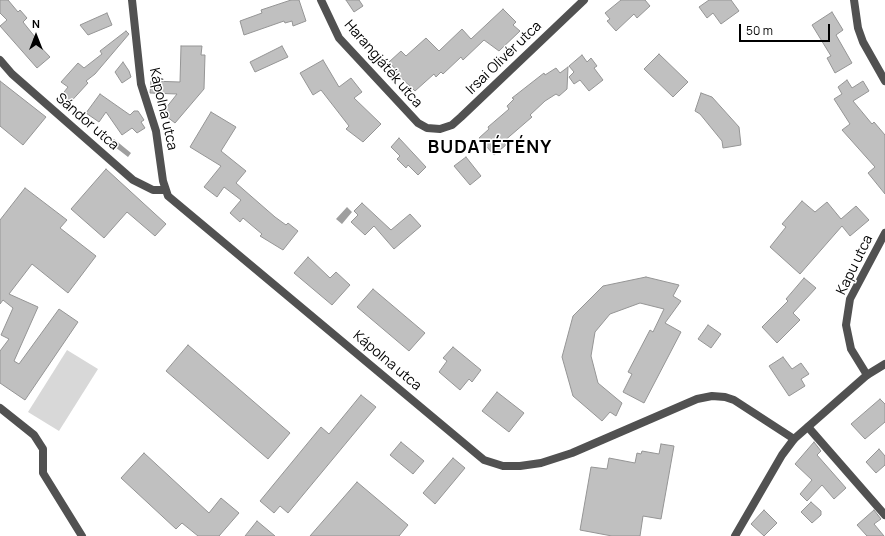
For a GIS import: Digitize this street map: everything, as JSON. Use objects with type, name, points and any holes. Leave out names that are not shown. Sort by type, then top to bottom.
[{"type":"street","name":"Kápolna utca","points":[[132,0],[141,84],[156,131],[165,190],[174,202],[489,462],[509,466],[541,463],[572,453],[697,399],[712,396],[725,397],[734,400],[794,438]]},
{"type":"street","name":"Harangjáték utca","points":[[321,0],[339,38],[418,123],[427,128],[440,129]]},
{"type":"street","name":"Irsai Olivér utca","points":[[440,129],[452,125],[461,117],[584,0]]},
{"type":"street","points":[[854,0],[858,28],[863,42],[885,81]]},
{"type":"street","name":"Sándor utca","points":[[0,60],[12,74],[133,180],[153,190],[165,190]]},
{"type":"street","name":"Kapu utca","points":[[867,375],[851,349],[846,325],[850,299],[885,233]]},
{"type":"street","points":[[737,535],[782,455],[794,438],[867,375],[885,364]]},
{"type":"street","points":[[0,408],[34,435],[43,449],[43,473],[82,536]]},
{"type":"street","points":[[808,426],[885,515]]},
{"type":"shaded area","points":[[114,139],[131,153],[128,157],[110,143]]},
{"type":"shaded area","points":[[347,207],[352,212],[342,224],[336,219]]},
{"type":"shaded area","points":[[67,350],[98,369],[59,431],[28,412]]},
{"type":"building","points":[[0,0],[8,0],[18,12],[20,10],[27,18],[23,22],[35,37],[33,39],[50,57],[37,68],[0,26],[7,20],[0,13]]},
{"type":"building","points":[[291,0],[299,0],[306,21],[293,26],[292,21],[285,23],[284,21],[244,35],[240,21],[262,13],[261,10]]},
{"type":"building","points":[[346,0],[359,0],[363,6],[354,12]]},
{"type":"building","points":[[621,0],[645,0],[650,6],[637,18],[634,14],[616,31],[607,21],[610,19],[605,13]]},
{"type":"building","points":[[709,0],[731,0],[739,11],[721,24],[713,13],[707,18],[699,7]]},
{"type":"building","points":[[503,9],[516,22],[513,25],[520,31],[499,51],[484,40],[463,60],[461,57],[443,74],[441,72],[436,77],[434,74],[415,91],[394,71],[396,70],[389,62],[401,51],[406,56],[426,38],[439,51],[462,29],[471,39]]},
{"type":"building","points":[[832,12],[843,30],[836,35],[852,63],[835,73],[827,58],[831,56],[812,25]]},
{"type":"building","points":[[107,13],[112,25],[88,35],[80,25]]},
{"type":"building","points":[[126,31],[129,34],[95,74],[86,81],[88,83],[65,108],[57,101],[68,87],[61,82],[78,63],[84,68],[102,54],[100,51]]},
{"type":"building","points":[[181,46],[202,46],[201,55],[205,55],[204,89],[175,123],[162,113],[177,94],[150,93],[151,81],[180,82]]},
{"type":"building","points":[[282,46],[288,57],[255,72],[250,62]]},
{"type":"building","points":[[659,54],[688,82],[673,97],[644,69]]},
{"type":"building","points":[[582,55],[587,62],[591,58],[597,66],[594,68],[603,80],[589,91],[580,80],[574,84],[569,77],[574,72],[569,66]]},
{"type":"building","points":[[323,60],[339,87],[351,78],[362,92],[354,98],[381,124],[363,142],[346,129],[349,126],[321,90],[313,95],[300,73]]},
{"type":"building","points":[[123,62],[131,77],[122,83],[115,72]]},
{"type":"building","points":[[568,67],[567,89],[559,96],[556,94],[545,101],[530,115],[532,117],[503,142],[506,145],[494,155],[479,138],[489,129],[488,127],[509,109],[507,106],[514,99],[512,98],[544,73],[545,75],[556,68],[560,73]]},
{"type":"building","points":[[847,80],[852,88],[863,81],[869,91],[853,101],[872,124],[874,122],[885,135],[885,194],[868,173],[875,167],[842,130],[850,124],[834,99],[842,94],[838,87]]},
{"type":"building","points":[[0,81],[46,117],[23,145],[0,126]]},
{"type":"building","points":[[701,93],[712,97],[739,127],[741,145],[723,148],[722,141],[700,114],[695,111]]},
{"type":"building","points":[[100,94],[130,115],[134,111],[138,111],[144,120],[141,122],[145,128],[137,133],[132,128],[122,135],[106,112],[99,122],[86,113]]},
{"type":"building","points":[[211,112],[236,127],[221,151],[246,171],[236,183],[275,217],[286,225],[288,223],[298,231],[283,250],[260,236],[262,234],[243,218],[240,222],[230,213],[241,200],[224,187],[217,197],[204,187],[221,166],[190,147]]},
{"type":"building","points":[[399,138],[426,167],[418,175],[408,165],[406,168],[397,159],[400,156],[391,147]]},
{"type":"building","points":[[466,157],[481,176],[470,185],[454,166]]},
{"type":"building","points":[[106,169],[166,224],[155,236],[127,212],[104,238],[71,209]]},
{"type":"building","points":[[25,188],[67,220],[60,228],[96,256],[68,293],[32,264],[9,294],[38,307],[14,361],[19,364],[59,309],[78,322],[25,400],[0,383],[0,351],[9,339],[1,335],[13,308],[3,300],[0,304],[0,220]]},
{"type":"building","points":[[802,201],[815,212],[827,202],[841,219],[856,206],[869,220],[850,236],[842,226],[800,274],[770,247],[786,227],[782,224]]},
{"type":"building","points":[[362,203],[391,230],[410,214],[421,226],[394,249],[374,226],[365,235],[351,222],[358,215],[354,211]]},
{"type":"building","points":[[308,257],[330,278],[336,272],[350,285],[332,305],[294,273]]},
{"type":"building","points":[[646,277],[679,285],[673,296],[681,301],[665,323],[681,332],[644,403],[623,392],[632,374],[628,372],[650,330],[653,332],[664,309],[640,303],[610,314],[595,332],[591,356],[598,383],[622,403],[616,416],[610,412],[602,421],[573,396],[562,357],[573,316],[603,286]]},
{"type":"building","points":[[804,278],[816,288],[793,313],[800,320],[777,343],[762,327],[788,301],[786,299]]},
{"type":"building","points":[[373,289],[425,333],[409,351],[357,307]]},
{"type":"building","points":[[708,325],[721,334],[711,348],[698,339]]},
{"type":"building","points":[[188,345],[290,433],[268,459],[166,371]]},
{"type":"building","points":[[453,347],[481,370],[472,382],[469,379],[460,390],[439,372],[447,361],[443,358]]},
{"type":"building","points":[[783,357],[792,369],[801,363],[809,374],[801,379],[805,386],[789,396],[769,366]]},
{"type":"building","points":[[497,392],[524,413],[509,432],[482,411]]},
{"type":"building","points":[[361,395],[376,407],[288,513],[280,506],[274,513],[260,501],[321,427],[329,434]]},
{"type":"building","points":[[880,399],[885,404],[885,422],[865,439],[851,424]]},
{"type":"building","points":[[401,442],[424,461],[413,474],[390,455]]},
{"type":"building","points":[[814,442],[821,451],[817,455],[846,488],[834,499],[822,485],[807,501],[800,494],[812,480],[795,464]]},
{"type":"building","points":[[661,444],[674,446],[661,519],[643,516],[640,536],[612,536],[580,530],[591,467],[607,469],[609,458],[635,463],[637,453],[641,454],[642,451],[659,454]]},
{"type":"building","points":[[879,449],[885,456],[885,465],[876,473],[866,462]]},
{"type":"building","points":[[144,453],[209,513],[221,498],[239,513],[219,536],[198,536],[182,523],[176,529],[121,478]]},
{"type":"building","points":[[453,458],[465,468],[435,504],[423,493]]},
{"type":"building","points":[[357,482],[408,525],[399,536],[310,536]]},
{"type":"building","points":[[811,502],[821,511],[821,515],[812,523],[801,512]]},
{"type":"building","points":[[764,510],[777,523],[764,536],[751,524]]},
{"type":"building","points":[[874,510],[881,519],[874,524],[884,536],[867,536],[857,525]]},
{"type":"building","points":[[257,521],[275,536],[245,536]]},
{"type":"district","name":"BUDATÉTÉNY","points":[[490,148]]}]
